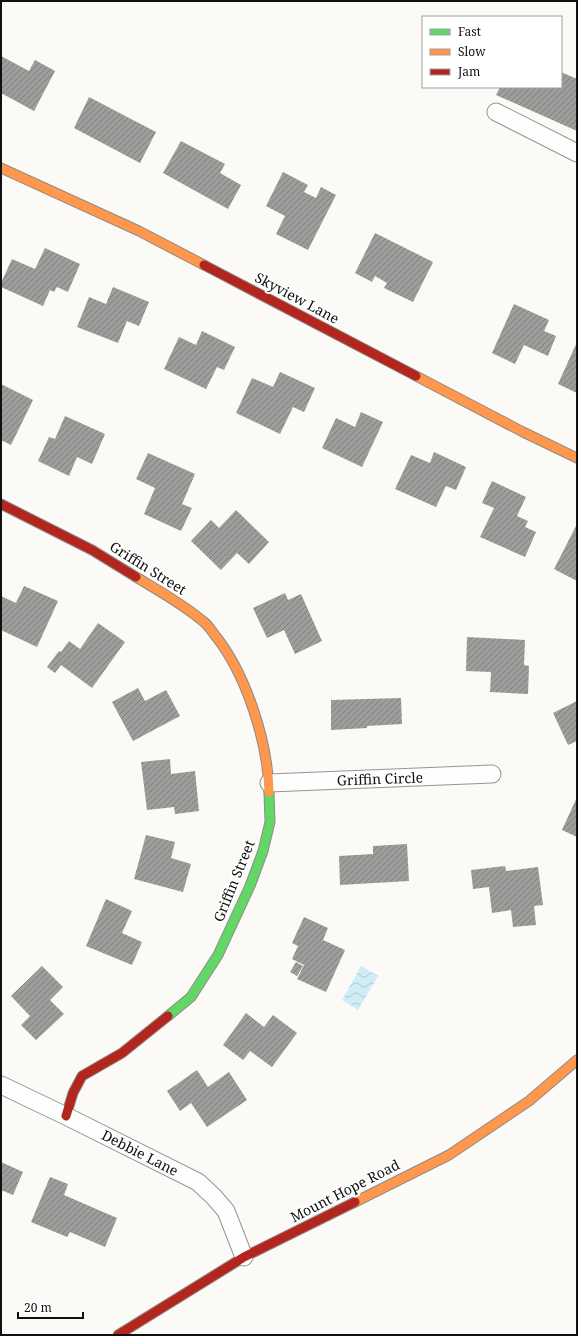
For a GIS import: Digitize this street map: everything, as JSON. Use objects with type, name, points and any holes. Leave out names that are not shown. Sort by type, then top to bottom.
[{"type":"street","points":[[496,112],[577,153]]},
{"type":"street","name":"Skyview Lane","points":[[1,168],[139,231],[523,432],[577,458]]},
{"type":"street","name":"Griffin Street","points":[[1,504],[92,550],[174,600],[205,623],[224,646],[237,670],[253,708],[265,754],[269,783],[270,822],[263,851],[250,886],[218,956],[191,997],[122,1053],[82,1076],[73,1092],[66,1116]]},
{"type":"street","name":"Griffin Circle","points":[[269,783],[492,774]]},
{"type":"street","name":"Mount Hope Road","points":[[118,1335],[244,1257],[449,1155],[529,1101],[577,1060]]},
{"type":"street","name":"Debbie Lane","points":[[1,1085],[198,1182],[226,1211],[244,1257]]},
{"type":"water","points":[[361,966],[378,976],[358,1010],[342,1000]]},
{"type":"building","points":[[1,56],[29,71],[35,60],[55,71],[34,111],[1,93]]},
{"type":"building","points":[[562,72],[577,79],[577,131],[496,95],[500,88],[562,88]]},
{"type":"building","points":[[89,97],[156,132],[140,163],[74,128]]},
{"type":"building","points":[[181,141],[225,164],[220,173],[241,185],[228,209],[163,173]]},
{"type":"building","points":[[283,172],[308,185],[304,192],[316,198],[321,187],[336,195],[308,250],[276,234],[285,216],[266,206]]},
{"type":"building","points":[[375,233],[433,262],[413,302],[384,288],[387,283],[375,276],[372,282],[355,273]]},
{"type":"building","points":[[45,248],[80,264],[68,292],[57,287],[54,292],[50,290],[43,306],[1,287],[1,283],[12,259],[35,269]]},
{"type":"building","points":[[113,287],[149,302],[139,326],[127,321],[118,343],[77,327],[89,297],[106,304]]},
{"type":"building","points":[[514,304],[549,320],[544,331],[556,336],[548,356],[524,345],[515,364],[492,353]]},
{"type":"building","points":[[202,331],[235,347],[224,370],[217,367],[206,389],[164,369],[179,337],[196,345]]},
{"type":"building","points":[[577,342],[577,393],[558,384]]},
{"type":"building","points":[[280,372],[315,388],[304,412],[293,407],[280,434],[236,413],[252,378],[273,387]]},
{"type":"building","points":[[1,384],[33,400],[11,445],[1,440]]},
{"type":"building","points":[[361,412],[383,422],[362,467],[322,448],[336,418],[355,427]]},
{"type":"building","points":[[65,416],[105,434],[92,464],[77,457],[69,476],[38,461],[49,437],[55,439]]},
{"type":"building","points":[[434,452],[466,467],[456,490],[446,486],[436,507],[395,489],[411,455],[430,463]]},
{"type":"building","points":[[148,453],[195,474],[182,504],[192,508],[181,531],[144,514],[155,488],[136,479]]},
{"type":"building","points":[[492,481],[526,497],[517,516],[528,521],[525,527],[536,532],[525,557],[480,537],[494,508],[482,503]]},
{"type":"building","points":[[236,510],[269,542],[249,564],[237,553],[221,570],[191,541],[211,520],[219,528]]},
{"type":"building","points":[[577,524],[577,581],[554,569]]},
{"type":"building","points":[[24,586],[58,601],[37,647],[1,630],[1,596],[16,603]]},
{"type":"building","points":[[285,593],[288,600],[301,594],[322,641],[295,654],[284,630],[267,638],[253,608]]},
{"type":"building","points":[[98,623],[125,642],[92,688],[61,665],[55,673],[47,667],[69,641],[80,649]]},
{"type":"building","points":[[467,637],[525,640],[524,665],[529,666],[528,694],[490,692],[491,672],[466,671]]},
{"type":"building","points":[[138,688],[145,701],[166,690],[180,716],[133,741],[112,702]]},
{"type":"building","points":[[401,698],[402,724],[331,730],[331,700]]},
{"type":"building","points":[[577,701],[577,741],[568,745],[553,713]]},
{"type":"building","points":[[170,759],[171,774],[195,771],[199,811],[175,814],[174,807],[147,810],[141,762]]},
{"type":"building","points":[[577,797],[577,837],[562,830]]},
{"type":"building","points":[[146,835],[175,842],[171,858],[191,864],[183,892],[134,879]]},
{"type":"building","points":[[407,844],[409,881],[340,885],[339,856],[373,854],[373,846]]},
{"type":"building","points":[[505,866],[506,871],[538,867],[543,905],[534,906],[536,925],[513,927],[511,910],[492,913],[489,887],[473,889],[471,870]]},
{"type":"building","points":[[106,899],[132,911],[122,933],[142,942],[132,965],[86,946]]},
{"type":"building","points":[[304,917],[328,928],[323,940],[345,950],[326,992],[297,979],[304,965],[292,959],[298,946],[292,943]]},
{"type":"building","points":[[296,962],[303,966],[297,976],[290,972]]},
{"type":"building","points":[[42,966],[63,987],[50,1000],[64,1014],[36,1040],[21,1025],[30,1016],[11,996]]},
{"type":"building","points":[[246,1013],[264,1027],[273,1015],[297,1033],[272,1067],[250,1051],[243,1060],[223,1045]]},
{"type":"building","points":[[197,1070],[208,1087],[229,1072],[247,1100],[207,1127],[191,1103],[180,1111],[167,1091]]},
{"type":"building","points":[[1,1162],[23,1172],[13,1195],[1,1190]]},
{"type":"building","points":[[50,1177],[68,1184],[64,1195],[117,1218],[105,1247],[70,1232],[67,1237],[31,1222]]},
{"type":"traffic: fast","points":[[168,1016],[191,997],[218,955],[250,886],[263,851],[270,822],[269,792]]},
{"type":"traffic: slow","points":[[1,168],[139,231],[204,265]]},
{"type":"traffic: slow","points":[[416,376],[523,432],[577,458]]},
{"type":"traffic: slow","points":[[136,577],[196,615],[208,626],[226,650],[245,688],[260,730],[268,772],[269,792]]},
{"type":"traffic: slow","points":[[355,1202],[449,1155],[529,1101],[577,1060]]},
{"type":"traffic: jam","points":[[204,265],[416,376]]},
{"type":"traffic: jam","points":[[1,504],[92,550],[136,577]]},
{"type":"traffic: jam","points":[[66,1116],[73,1093],[82,1076],[122,1053],[168,1016]]},
{"type":"traffic: jam","points":[[118,1335],[244,1257],[355,1202]]}]
